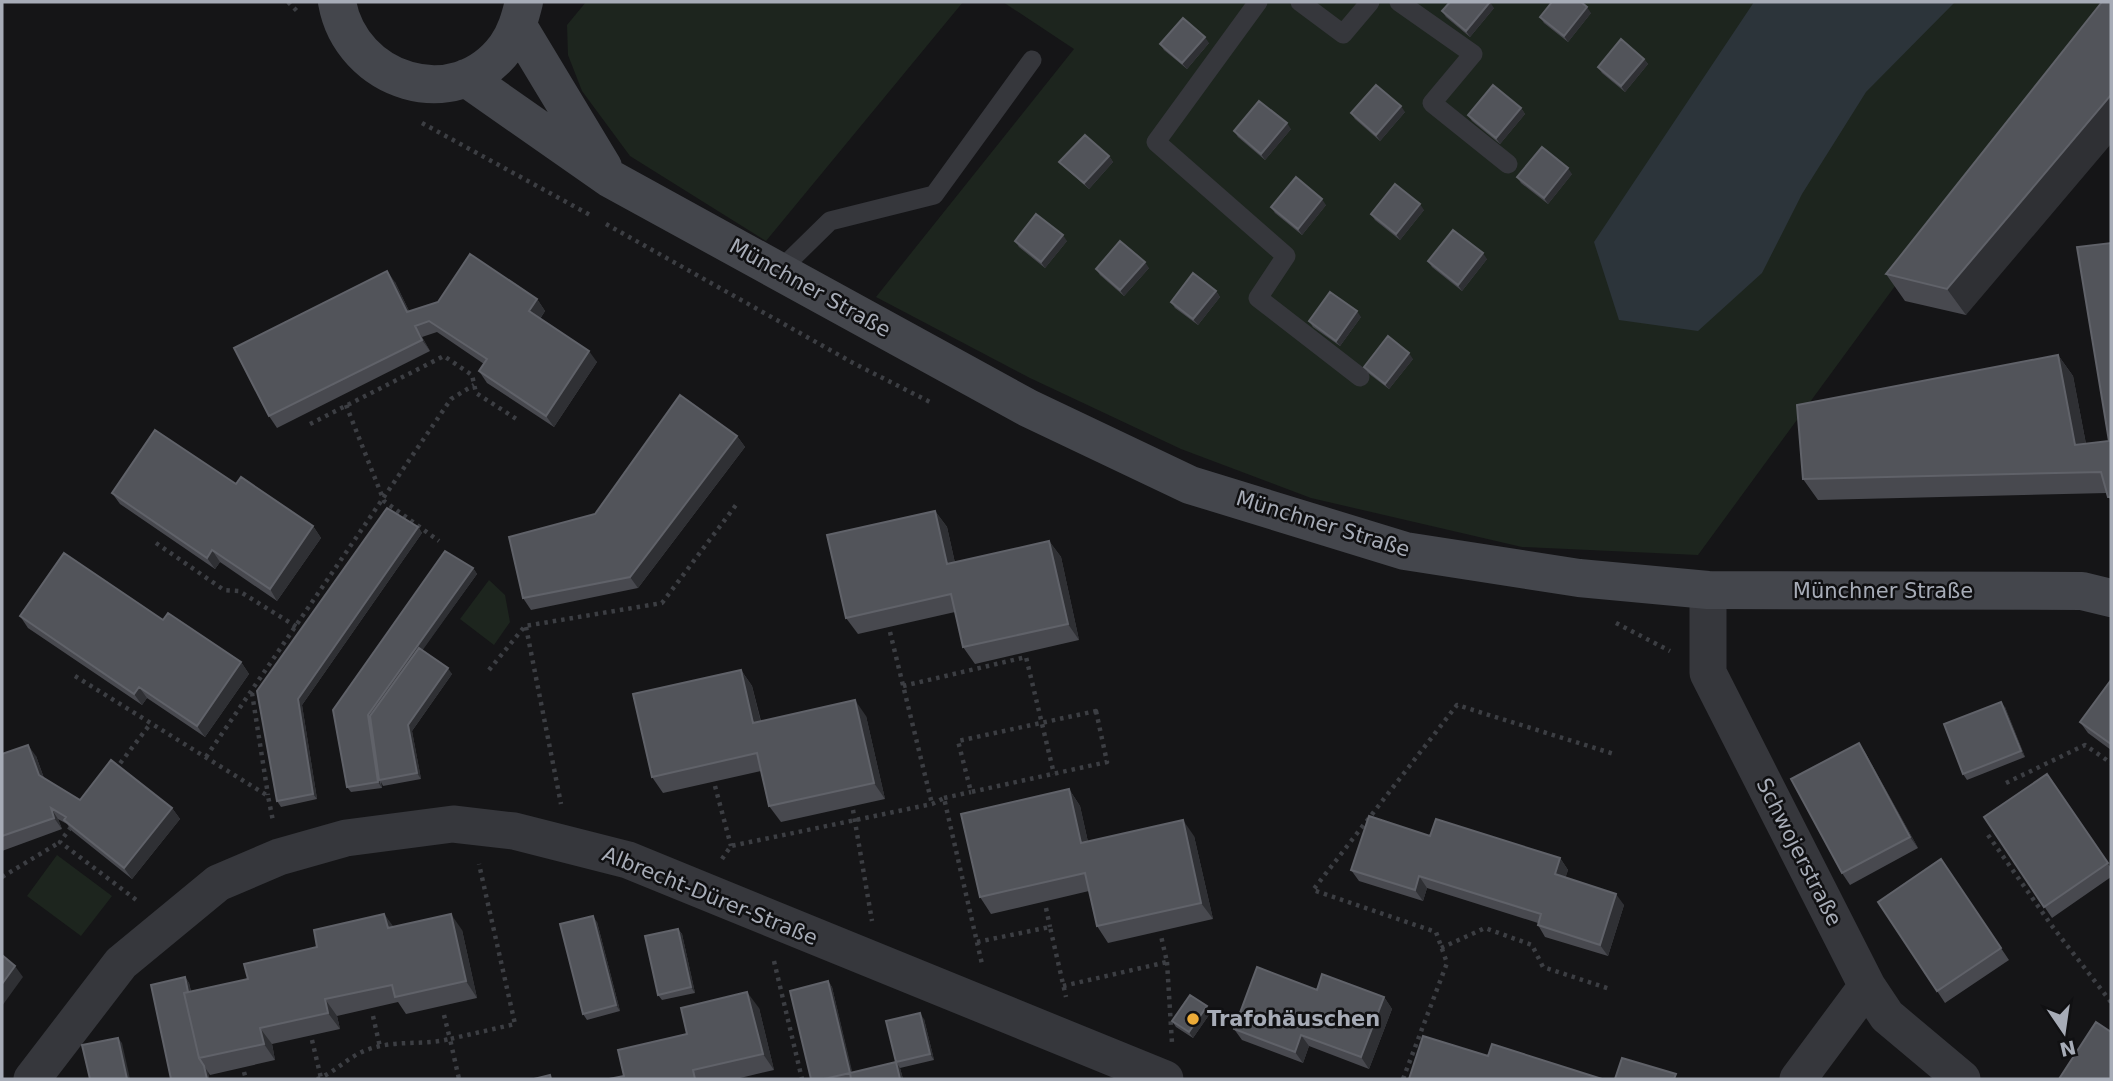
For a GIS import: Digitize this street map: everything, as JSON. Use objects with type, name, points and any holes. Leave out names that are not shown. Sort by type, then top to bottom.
[{"type":"main road","points":[[337,2],[351,42],[373,66],[402,80],[435,84],[466,78],[497,56],[521,14]]},
{"type":"main road","name":"Münchner Straße","points":[[521,14],[610,178]]},
{"type":"main road","name":"Münchner Straße","points":[[466,78],[610,178],[1028,408],[1190,485],[1405,551],[1579,578],[1708,590],[2082,591],[2111,598]]},
{"type":"street","name":"Schwojerstraße","points":[[1708,590],[1708,673],[1867,986],[1887,1016],[1962,1079]]},
{"type":"street","name":"Albrecht-Dürer-Straße","points":[[33,1079],[121,963],[218,883],[279,857],[346,838],[453,824],[569,843],[628,860],[1076,1045],[1157,1071]]},
{"type":"street","points":[[1798,1079],[1867,986]]},
{"type":"lane","points":[[1258,2],[1156,142],[1286,256],[1258,298],[1360,377]]},
{"type":"lane","points":[[1300,2],[1343,34],[1370,2]]},
{"type":"lane","points":[[1399,2],[1473,54],[1432,103],[1508,163]]},
{"type":"lane","points":[[779,271],[830,221],[934,195],[1032,61]]},
{"type":"path","points":[[310,424],[444,356],[472,375],[476,393],[518,420]]},
{"type":"path","points":[[206,757],[384,501],[451,399],[474,385]]},
{"type":"path","points":[[346,405],[384,501],[439,541]]},
{"type":"path","points":[[489,670],[526,626],[662,603],[736,505]]},
{"type":"path","points":[[156,543],[224,590],[239,590],[297,627]]},
{"type":"path","points":[[526,626],[569,843]]},
{"type":"path","points":[[890,632],[932,804]]},
{"type":"path","points":[[903,686],[1026,657],[1054,774]]},
{"type":"path","points":[[75,676],[268,796]]},
{"type":"path","points":[[252,692],[279,857]]},
{"type":"path","points":[[1403,1079],[1447,963],[1436,932],[1313,890],[1457,705],[1614,754]]},
{"type":"path","points":[[730,846],[932,804],[944,798],[1107,762],[1096,712],[958,741],[971,792]]},
{"type":"path","points":[[109,777],[150,723]]},
{"type":"path","points":[[2006,783],[2085,745],[2111,763]]},
{"type":"path","points":[[703,890],[730,846],[715,786]]},
{"type":"path","points":[[944,798],[992,1010]]},
{"type":"path","points":[[853,810],[878,963]]},
{"type":"path","points":[[312,1040],[319,1079],[363,1051],[403,1042],[429,1044],[515,1024],[470,825]]},
{"type":"path","points":[[2,877],[60,842],[71,827]]},
{"type":"path","points":[[1988,835],[2052,926],[2111,1002]]},
{"type":"path","points":[[60,842],[168,924]]},
{"type":"path","points":[[1046,908],[1076,1045]]},
{"type":"path","points":[[764,917],[802,1079]]},
{"type":"path","points":[[977,942],[1050,927]]},
{"type":"path","points":[[1441,948],[1485,928],[1532,945],[1543,967],[1610,989]]},
{"type":"path","points":[[1157,1071],[1167,962],[1161,936]]},
{"type":"path","points":[[1063,986],[1167,962]]},
{"type":"path","points":[[444,1015],[459,1079]]},
{"type":"path","points":[[373,1016],[380,1047]]},
{"type":"path","points":[[244,1072],[246,1079]]},
{"type":"shaded area","points":[[586,2],[963,2],[766,241],[630,156],[582,91],[568,55],[567,25]]},
{"type":"shaded area","points":[[1003,2],[2103,2],[1698,555],[1522,547],[1311,498],[1181,449],[1030,378],[876,297],[1074,49]]},
{"type":"shaded area","points":[[1754,2],[1955,2],[1866,92],[1802,194],[1762,273],[1698,331],[1619,320],[1594,242]]},
{"type":"shaded area","points":[[489,580],[505,595],[510,622],[494,645],[460,619]]},
{"type":"shaded area","points":[[57,855],[112,896],[81,936],[27,896]]},
{"type":"building","points":[[1450,2],[1490,2],[1466,31],[1442,11]]},
{"type":"building","points":[[1552,2],[1581,2],[1587,7],[1564,36],[1540,17]]},
{"type":"building","points":[[2102,2],[2111,2],[2111,95],[1947,289],[1886,274]]},
{"type":"building","points":[[1183,18],[1205,37],[1182,63],[1160,44]]},
{"type":"building","points":[[1621,39],[1644,59],[1621,86],[1598,67]]},
{"type":"building","points":[[1376,85],[1401,106],[1376,135],[1351,113]]},
{"type":"building","points":[[1493,85],[1521,108],[1496,138],[1468,115]]},
{"type":"building","points":[[1259,101],[1287,123],[1261,154],[1234,131]]},
{"type":"building","points":[[1085,135],[1109,156],[1084,183],[1059,162]]},
{"type":"building","points":[[1542,147],[1568,168],[1544,198],[1517,177]]},
{"type":"building","points":[[1296,177],[1322,199],[1298,229],[1271,207]]},
{"type":"building","points":[[1395,184],[1420,204],[1396,234],[1371,214]]},
{"type":"building","points":[[1036,214],[1063,235],[1041,262],[1015,241]]},
{"type":"building","points":[[1453,230],[1483,253],[1458,285],[1428,261]]},
{"type":"building","points":[[1120,241],[1145,262],[1120,290],[1096,269]]},
{"type":"building","points":[[2111,243],[2111,497],[2108,497],[2101,472],[1803,479],[1797,405],[2058,355],[2075,445],[2109,441],[2077,247]]},
{"type":"building","points":[[470,254],[537,299],[529,311],[589,351],[546,416],[479,371],[487,359],[429,321],[415,326],[422,340],[269,416],[234,348],[387,271],[407,312],[438,302]]},
{"type":"building","points":[[1193,273],[1216,291],[1193,319],[1171,302]]},
{"type":"building","points":[[1330,292],[1357,311],[1336,341],[1309,321]]},
{"type":"building","points":[[1388,336],[1409,353],[1385,384],[1364,367]]},
{"type":"building","points":[[680,395],[737,436],[630,577],[523,598],[509,537],[595,514]]},
{"type":"building","points":[[155,430],[236,484],[241,477],[313,526],[270,589],[212,550],[207,558],[112,493]]},
{"type":"building","points":[[387,508],[418,527],[298,699],[313,794],[277,801],[257,691]]},
{"type":"building","points":[[935,511],[947,564],[1049,541],[1068,624],[963,647],[951,594],[846,618],[827,535]]},
{"type":"building","points":[[445,551],[473,568],[368,715],[378,782],[347,787],[333,710]]},
{"type":"building","points":[[64,553],[163,620],[168,613],[241,662],[197,726],[139,687],[134,694],[20,616]]},
{"type":"building","points":[[419,648],[448,668],[408,725],[417,773],[379,780],[370,716]]},
{"type":"building","points":[[741,670],[753,723],[855,700],[874,783],[769,806],[757,753],[652,777],[633,694]]},
{"type":"building","points":[[2111,680],[2111,744],[2080,722]]},
{"type":"building","points":[[2001,702],[2021,751],[1963,774],[1944,724]]},
{"type":"building","points":[[1859,743],[1910,837],[1842,873],[1791,779]]},
{"type":"building","points":[[28,745],[39,775],[80,800],[111,760],[172,808],[124,868],[64,820],[66,817],[51,808],[54,818],[2,836],[2,754]]},
{"type":"building","points":[[2047,774],[2108,863],[2044,907],[1984,817]]},
{"type":"building","points":[[1069,789],[1081,843],[1183,820],[1201,903],[1097,926],[1085,873],[980,897],[961,814]]},
{"type":"building","points":[[1369,816],[1430,836],[1436,819],[1560,858],[1555,874],[1616,894],[1600,945],[1538,925],[1541,914],[1419,876],[1415,890],[1351,870]]},
{"type":"building","points":[[1941,859],[2001,948],[1937,991],[1878,902]]},
{"type":"building","points":[[384,914],[388,928],[451,914],[466,981],[395,997],[392,985],[325,999],[328,1013],[260,1028],[264,1044],[199,1058],[184,993],[248,979],[244,964],[317,947],[314,930]]},
{"type":"building","points":[[593,916],[616,1005],[583,1014],[560,924]]},
{"type":"building","points":[[678,929],[691,987],[658,995],[645,936]]},
{"type":"building","points":[[2,955],[15,966],[2,984]]},
{"type":"building","points":[[1257,967],[1317,990],[1322,974],[1384,997],[1361,1057],[1301,1035],[1295,1052],[1234,1029]]},
{"type":"building","points":[[185,977],[188,992],[184,993],[199,1058],[207,1079],[171,1079],[151,985]]},
{"type":"building","points":[[828,981],[850,1073],[811,1079],[790,991]]},
{"type":"building","points":[[747,992],[763,1054],[693,1070],[695,1079],[609,1079],[624,1076],[618,1050],[687,1034],[681,1008]]},
{"type":"building","name":"Trafohäuschen","points":[[1190,995],[1207,1006],[1189,1032],[1172,1021]]},
{"type":"building","points":[[920,1013],[930,1054],[896,1062],[886,1021]]},
{"type":"building","points":[[2096,1022],[2111,1032],[2111,1079],[2059,1079]]},
{"type":"building","points":[[1423,1036],[1488,1056],[1492,1044],[1602,1079],[1409,1079]]},
{"type":"building","points":[[118,1038],[127,1079],[90,1079],[82,1045]]},
{"type":"building","points":[[1622,1058],[1676,1074],[1674,1079],[1615,1079]]},
{"type":"building","points":[[896,1062],[900,1079],[851,1079],[850,1073]]},
{"type":"building","points":[[550,1075],[551,1079],[534,1079]]},
{"type":"place","name":"Trafohäuschen","points":[[1193,1019]]}]
